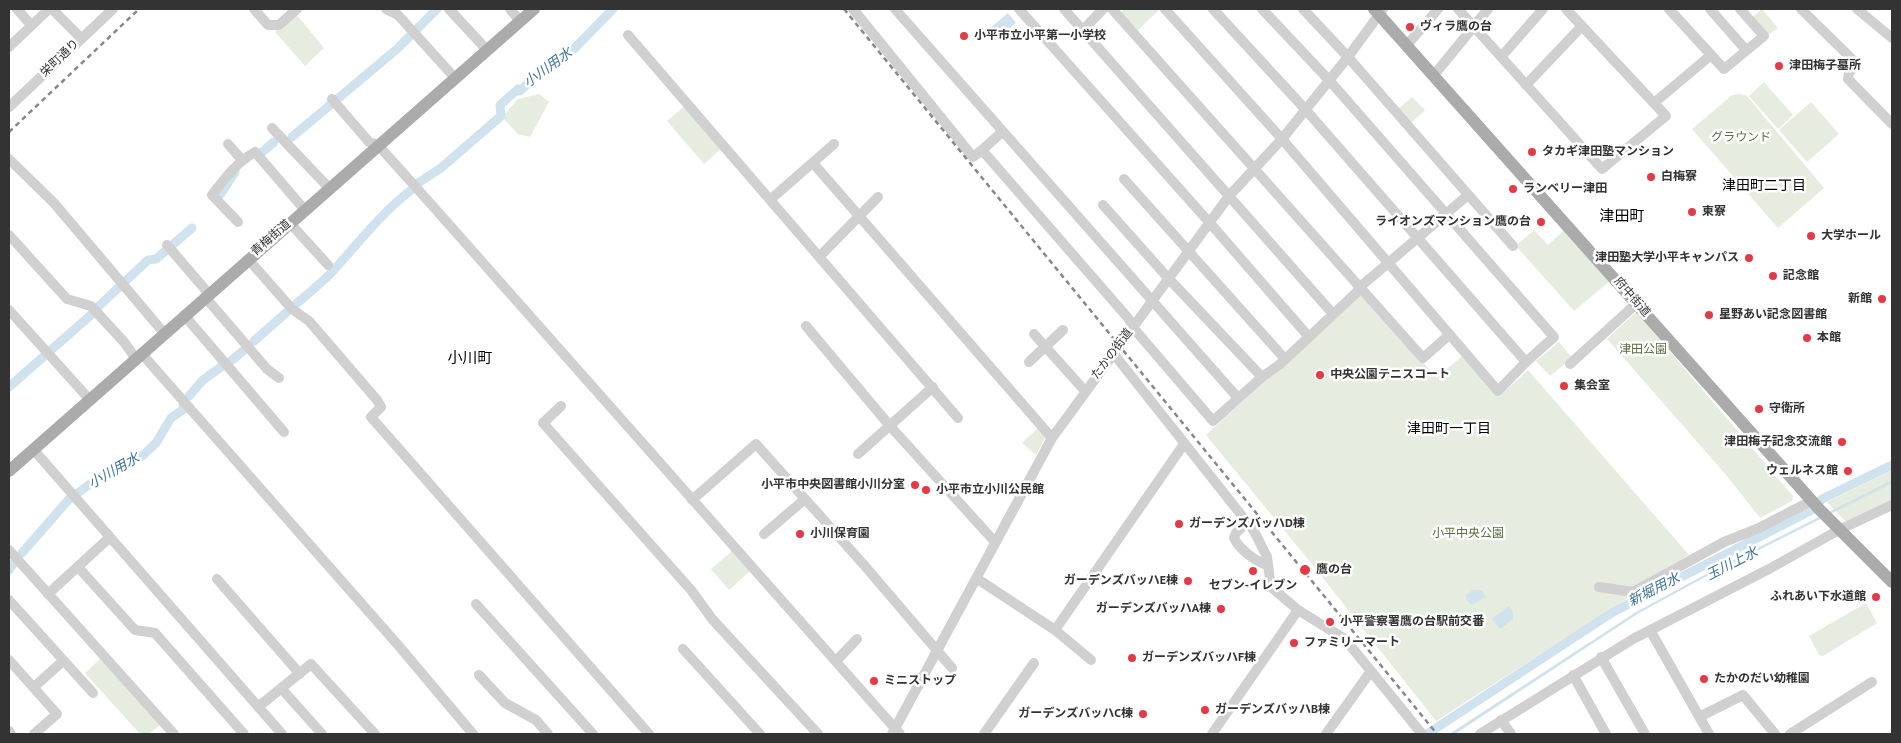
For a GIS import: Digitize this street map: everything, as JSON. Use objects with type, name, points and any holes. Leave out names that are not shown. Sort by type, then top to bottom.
[{"type":"main road","name":"青梅街道","points":[[9,471],[289,222],[534,9]]},
{"type":"main road","name":"府中街道","points":[[1379,11],[1818,508],[1892,582]]},
{"type":"street","points":[[17,9],[31,25]]},
{"type":"street","points":[[9,47],[31,25],[51,9],[81,38]]},
{"type":"street","name":"栄町通り","points":[[9,108],[113,9]]},
{"type":"street","points":[[254,9],[268,25],[279,25],[297,9]]},
{"type":"street","points":[[386,9],[398,15],[455,78]]},
{"type":"street","points":[[449,9],[487,50]]},
{"type":"street","points":[[510,9],[520,21]]},
{"type":"street","points":[[853,9],[974,157],[1002,132]]},
{"type":"street","points":[[895,9],[1151,302],[1238,398]]},
{"type":"street","points":[[1019,9],[1210,222],[1309,337]]},
{"type":"street","points":[[1064,9],[1333,314]]},
{"type":"street","points":[[1083,30],[1103,9]]},
{"type":"street","points":[[1112,9],[1423,358],[1449,335]]},
{"type":"street","points":[[1165,9],[1282,138],[1498,391],[1554,337],[1328,80],[1262,9]]},
{"type":"street","points":[[1213,9],[1305,109],[1526,362]]},
{"type":"street","points":[[1303,9],[1348,57],[1513,246]]},
{"type":"street","points":[[1408,46],[1438,9]]},
{"type":"street","points":[[1458,9],[1602,169],[1666,116],[1566,9]]},
{"type":"street","points":[[1434,75],[1488,9]]},
{"type":"street","points":[[1501,57],[1543,9]]},
{"type":"street","points":[[1668,9],[1724,69],[1764,36],[1740,9]]},
{"type":"street","points":[[1710,9],[1746,50]]},
{"type":"street","points":[[1801,9],[1857,64],[1849,73],[1848,79],[1892,124]]},
{"type":"street","points":[[1857,9],[1892,38]]},
{"type":"street","name":"たかの街道","points":[[896,732],[937,650],[1052,438],[1229,196],[1282,138],[1348,57],[1379,11]]},
{"type":"street","points":[[1526,85],[1582,26]]},
{"type":"street","points":[[628,35],[958,418]]},
{"type":"street","points":[[1654,103],[1711,55]]},
{"type":"street","points":[[334,101],[369,142],[378,145],[836,661],[896,732]]},
{"type":"street","points":[[272,128],[329,188]]},
{"type":"street","points":[[228,144],[242,160]]},
{"type":"street","points":[[770,199],[834,144]]},
{"type":"street","points":[[982,150],[1134,326],[1136,331],[1213,421],[1309,337],[1360,286],[1468,195]]},
{"type":"street","points":[[238,222],[212,195],[228,173],[242,160],[256,152],[304,209]]},
{"type":"street","points":[[9,159],[54,203],[164,333]]},
{"type":"street","points":[[812,163],[1052,438]]},
{"type":"street","points":[[1124,179],[1285,359]]},
{"type":"street","points":[[820,256],[878,197]]},
{"type":"street","points":[[1103,205],[1168,279],[1262,377]]},
{"type":"street","points":[[289,222],[328,265]]},
{"type":"street","points":[[9,235],[67,299],[91,306],[139,356],[398,645],[473,734]]},
{"type":"street","points":[[170,248],[267,369],[279,378]]},
{"type":"street","points":[[248,259],[292,309],[309,321],[377,400],[381,407],[371,417],[650,734]]},
{"type":"street","points":[[1570,364],[1637,303]]},
{"type":"street","points":[[9,310],[90,400]]},
{"type":"street","points":[[184,315],[284,432]]},
{"type":"street","points":[[806,326],[890,426],[995,542]]},
{"type":"street","points":[[1029,362],[1063,330]]},
{"type":"street","points":[[1034,334],[1085,391]]},
{"type":"street","points":[[1113,353],[1254,531],[1267,557],[1271,587],[1298,610],[1345,640],[1421,732]]},
{"type":"street","points":[[858,454],[933,387]]},
{"type":"street","points":[[561,406],[543,422],[691,590],[713,620],[818,734]]},
{"type":"street","points":[[692,500],[756,444],[952,668]]},
{"type":"street","points":[[1055,630],[1184,444]]},
{"type":"street","points":[[33,450],[282,734]]},
{"type":"street","points":[[764,534],[805,499]]},
{"type":"street","points":[[1480,734],[1601,657],[1769,570],[1839,530],[1892,506]]},
{"type":"street","points":[[1599,587],[1634,592],[1724,542],[1818,508]]},
{"type":"street","points":[[1247,522],[1236,533],[1234,538],[1258,562],[1267,565]]},
{"type":"street","points":[[48,594],[109,538]]},
{"type":"street","points":[[9,550],[174,734]]},
{"type":"street","points":[[78,567],[135,630],[155,632],[244,734]]},
{"type":"street","points":[[217,578],[300,674]]},
{"type":"street","points":[[976,578],[1055,630],[1091,660]]},
{"type":"street","points":[[9,600],[93,693]]},
{"type":"street","points":[[476,604],[593,734]]},
{"type":"street","points":[[1212,734],[1298,610]]},
{"type":"street","points":[[1650,630],[1709,734]]},
{"type":"street","points":[[836,661],[857,639]]},
{"type":"street","points":[[682,649],[699,671],[760,734]]},
{"type":"street","points":[[1601,657],[1645,734]]},
{"type":"street","points":[[9,660],[57,714],[34,734]]},
{"type":"street","points":[[34,688],[63,661]]},
{"type":"street","points":[[984,734],[1034,663]]},
{"type":"street","points":[[258,708],[312,664],[375,734]]},
{"type":"street","points":[[1326,734],[1371,671]]},
{"type":"street","points":[[479,675],[505,703],[536,720],[548,734]]},
{"type":"street","points":[[1572,675],[1606,734]]},
{"type":"street","points":[[1790,734],[1872,682]]},
{"type":"street","points":[[281,688],[322,734]]},
{"type":"street","points":[[1699,717],[1743,695],[1775,734]]},
{"type":"street","points":[[1501,720],[1511,734]]},
{"type":"green space","points":[[1124,9],[1160,9],[1136,32],[1120,14]]},
{"type":"green space","points":[[1762,9],[1778,28],[1768,35],[1752,17]]},
{"type":"green space","points":[[296,14],[324,48],[305,66],[275,32]]},
{"type":"green space","points":[[1764,82],[1793,115],[1778,129],[1749,96]]},
{"type":"green space","points":[[539,94],[549,102],[530,137],[518,134],[502,117],[518,99]]},
{"type":"green space","name":"グラウンド","points":[[1732,95],[1746,95],[1824,188],[1778,228],[1692,129]]},
{"type":"green space","points":[[1412,97],[1425,110],[1411,123],[1398,109]]},
{"type":"green space","points":[[1811,102],[1839,134],[1807,162],[1779,130]]},
{"type":"green space","points":[[685,106],[721,149],[704,164],[667,121]]},
{"type":"green space","points":[[1534,230],[1548,245],[1564,230],[1610,281],[1574,311],[1516,246]]},
{"type":"green space","name":"小平中央公園","points":[[1362,292],[1437,378],[1463,355],[1500,396],[1528,370],[1689,555],[1634,586],[1625,600],[1436,721],[1311,563],[1206,435]]},
{"type":"green space","name":"津田公園","points":[[1636,312],[1793,496],[1792,501],[1760,518],[1727,476],[1607,339]]},
{"type":"green space","points":[[1559,342],[1572,358],[1550,376],[1536,361]]},
{"type":"green space","points":[[1038,428],[1046,436],[1036,455],[1022,443]]},
{"type":"green space","points":[[1892,470],[1892,500],[1846,522],[1827,502]]},
{"type":"green space","points":[[732,551],[750,571],[729,590],[711,569]]},
{"type":"green space","points":[[1866,603],[1877,623],[1823,656],[1819,655],[1809,636]]},
{"type":"green space","points":[[101,658],[161,724],[149,734],[140,734],[85,673]]},
{"type":"water","points":[[1008,13],[1016,23],[992,43],[984,33]]},
{"type":"water","points":[[1892,480],[1892,483],[1709,575],[1639,613],[1455,734],[1449,734],[1636,612],[1708,573]]},
{"type":"water","points":[[1473,590],[1481,590],[1486,597],[1471,605],[1466,599],[1466,595]]},
{"type":"water","points":[[1509,606],[1513,613],[1513,619],[1500,629],[1492,619]]},
{"type":"waterway","points":[[292,137],[397,49],[437,9]]},
{"type":"waterway","name":"小川用水","points":[[418,183],[441,168],[501,116],[500,105],[518,89],[520,91],[539,73],[564,59],[613,9]]},
{"type":"waterway","points":[[261,153],[274,142]]},
{"type":"waterway","points":[[220,195],[235,172]]},
{"type":"waterway","name":"小川用水","points":[[296,304],[331,273],[378,220],[410,191]]},
{"type":"waterway","points":[[99,306],[148,260],[156,259],[192,228]]},
{"type":"waterway","name":"小川用水","points":[[254,341],[287,312]]},
{"type":"waterway","points":[[9,387],[92,314]]},
{"type":"waterway","name":"小川用水","points":[[231,361],[244,350]]},
{"type":"waterway","name":"小川用水","points":[[189,396],[203,380],[221,367]]},
{"type":"waterway","name":"小川用水","points":[[79,492],[98,478],[141,457],[156,443],[171,418],[184,409],[183,404]]},
{"type":"waterway","name":"新堀用水","points":[[1427,734],[1613,612],[1810,511],[1822,499],[1892,465]]},
{"type":"waterway","name":"小川用水","points":[[22,553],[70,498]]},
{"type":"waterway","name":"小川用水","points":[[9,570],[14,563]]},
{"type":"railway","points":[[9,132],[139,9]]},
{"type":"railway","points":[[844,9],[1437,734]]},
{"type":"place","name":"ヴィラ鷹の台","points":[[1410,27]]},
{"type":"place","name":"小平市立小平第一小学校","points":[[964,36]]},
{"type":"place","name":"津田梅子墓所","points":[[1779,66]]},
{"type":"place","name":"タカギ津田塾マンション","points":[[1532,152]]},
{"type":"place","name":"白梅寮","points":[[1651,177]]},
{"type":"place","name":"ランベリー津田","points":[[1513,189]]},
{"type":"place","name":"東寮","points":[[1692,212]]},
{"type":"place","name":"ライオンズマンション鷹の台","points":[[1541,222]]},
{"type":"place","name":"大学ホール","points":[[1811,236]]},
{"type":"place","name":"津田塾大学小平キャンパス","points":[[1749,258]]},
{"type":"place","name":"記念館","points":[[1773,276]]},
{"type":"place","name":"新館","points":[[1882,299]]},
{"type":"place","name":"星野あい記念図書館","points":[[1709,315]]},
{"type":"place","name":"本館","points":[[1807,338]]},
{"type":"place","name":"中央公園テニスコート","points":[[1320,375]]},
{"type":"place","name":"集会室","points":[[1564,386]]},
{"type":"place","name":"守衛所","points":[[1759,409]]},
{"type":"place","name":"津田梅子記念交流館","points":[[1842,442]]},
{"type":"place","name":"ウェルネス館","points":[[1848,471]]},
{"type":"place","name":"小平市中央図書館小川分室","points":[[915,485]]},
{"type":"place","name":"小平市立小川公民館","points":[[926,490]]},
{"type":"place","name":"ガーデンズバッハD棟","points":[[1179,524]]},
{"type":"place","name":"小川保育園","points":[[800,534]]},
{"type":"place","name":"鷹の台","points":[[1305,570]]},
{"type":"place","name":"セブン-イレブン","points":[[1253,571]]},
{"type":"place","name":"ガーデンズバッハE棟","points":[[1188,581]]},
{"type":"place","name":"ふれあい下水道館","points":[[1876,597]]},
{"type":"place","name":"ガーデンズバッハA棟","points":[[1221,609]]},
{"type":"place","name":"小平警察署鷹の台駅前交番","points":[[1330,622]]},
{"type":"place","name":"ファミリーマート","points":[[1294,643]]},
{"type":"place","name":"ガーデンズバッハF棟","points":[[1132,658]]},
{"type":"place","name":"たかのだい幼稚園","points":[[1704,679]]},
{"type":"place","name":"ミニストップ","points":[[874,681]]},
{"type":"place","name":"ガーデンズバッハB棟","points":[[1205,710]]},
{"type":"place","name":"ガーデンズバッハC棟","points":[[1143,714]]},
{"type":"district","name":"津田町二丁目","points":[[1764,186]]},
{"type":"district","name":"津田町","points":[[1622,217]]},
{"type":"district","name":"小川町","points":[[470,359]]},
{"type":"district","name":"津田町一丁目","points":[[1449,429]]},
{"type":"water label","name":"玉川上水","points":[[1732,564]]}]
